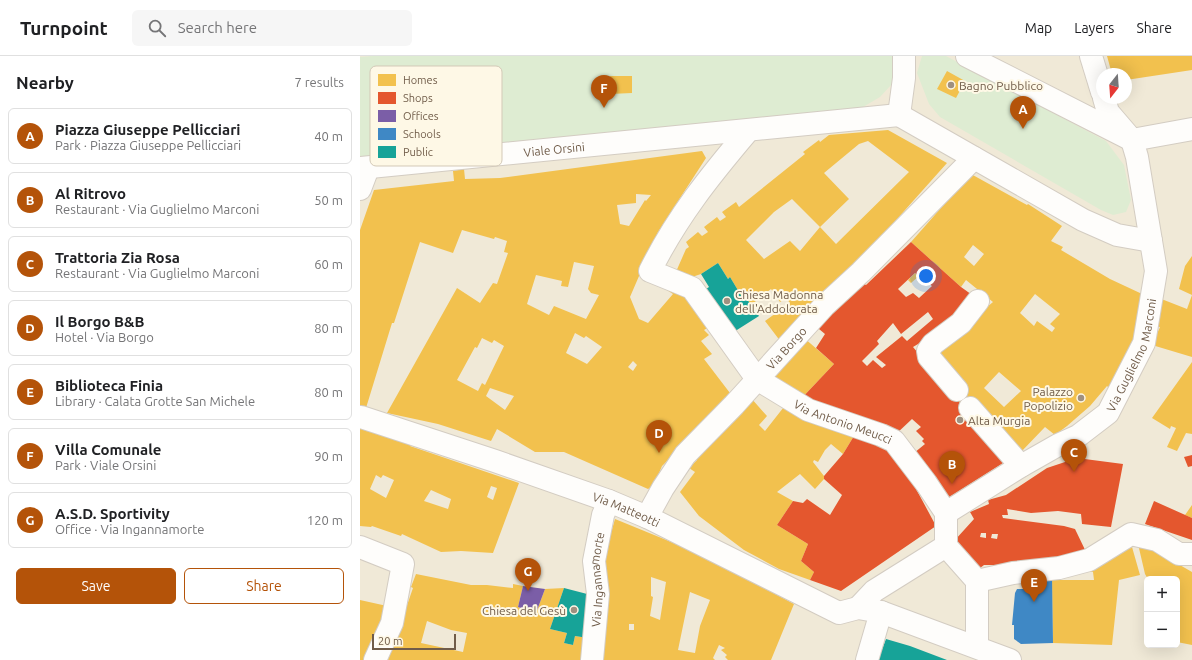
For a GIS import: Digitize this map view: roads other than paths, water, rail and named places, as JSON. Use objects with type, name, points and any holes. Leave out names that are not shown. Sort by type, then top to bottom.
[{"type":"street","points":[[904,56],[904,78],[899,115],[1083,220],[1117,235],[1151,241]]},
{"type":"street","points":[[967,56],[1132,140],[1192,129]]},
{"type":"street","points":[[1091,56],[1096,72]]},
{"type":"street","points":[[1106,104],[1108,112],[1132,140]]},
{"type":"street","name":"Viale Orsini","points":[[502,155],[899,115]]},
{"type":"street","points":[[748,131],[710,176],[684,211],[668,236],[650,271],[692,288],[757,379]]},
{"type":"street","name":"Via Guglielmo Marconi","points":[[946,513],[1021,466],[1058,445],[1078,436],[1108,413],[1144,343],[1156,271],[1137,157],[1132,140]]},
{"type":"street","name":"Via Borgo","points":[[647,518],[663,488],[685,455],[824,306],[861,272],[974,158]]},
{"type":"street","name":"Viale Orsini","points":[[364,168],[385,166]]},
{"type":"street","points":[[360,189],[364,168]]},
{"type":"street","points":[[956,390],[929,357],[928,351],[933,344],[961,323],[978,301]]},
{"type":"street","name":"Via Antonio Meucci","points":[[757,379],[808,410],[882,435],[894,441],[926,483],[946,513]]},
{"type":"street","points":[[970,408],[1021,466]]},
{"type":"street","name":"Via Matteotti","points":[[361,417],[495,460],[609,501],[647,518],[839,613],[858,608],[881,612],[1010,660]]},
{"type":"street","name":"Via Ingannamorte","points":[[592,660],[598,594],[594,561],[603,515],[609,501]]},
{"type":"street","points":[[946,513],[946,546],[977,580],[977,647]]},
{"type":"street","points":[[977,580],[1013,573],[1059,568],[1088,560],[1131,534],[1157,540],[1188,557]]},
{"type":"street","points":[[858,608],[874,591],[946,546]]},
{"type":"street","points":[[360,547],[403,564],[392,622],[375,660]]},
{"type":"street","points":[[867,660],[881,612]]},
{"type":"place","name":"Bagno Pubblico","points":[[951,85]]},
{"type":"place","name":"Villa Comunale","points":[[604,108]]},
{"type":"place","name":"Piazza Giuseppe Pellicciari","points":[[1023,129]]},
{"type":"place","name":"Chiesa Madonna dell'Addolorata","points":[[727,301]]},
{"type":"place","name":"Palazzo Popolizio","points":[[1081,398]]},
{"type":"place","name":"Alta Murgia","points":[[960,420]]},
{"type":"place","name":"Il Borgo B&B","points":[[659,453]]},
{"type":"place","name":"Trattoria Zia Rosa","points":[[1074,472]]},
{"type":"place","name":"Al Ritrovo","points":[[952,484]]},
{"type":"place","name":"A.S.D. Sportivity","points":[[528,591]]},
{"type":"place","name":"Biblioteca Finia","points":[[1034,602]]},
{"type":"place","name":"Chiesa del Gesù","points":[[574,610]]}]
